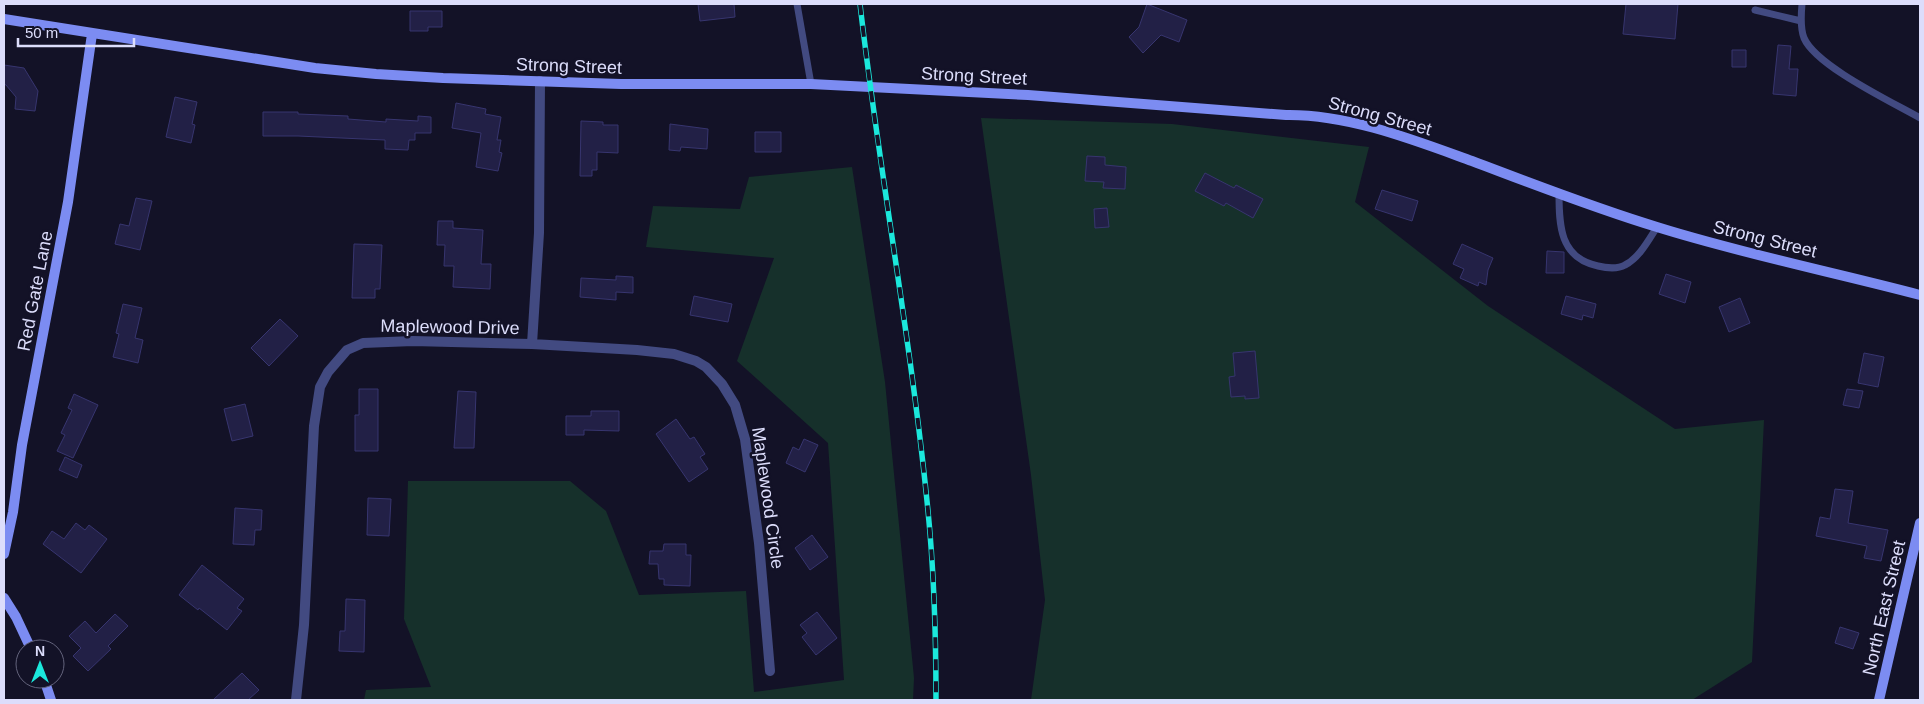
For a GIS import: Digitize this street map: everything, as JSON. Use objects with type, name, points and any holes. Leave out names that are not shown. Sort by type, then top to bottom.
[{"type":"main road","name":"Strong Street","points":[[4,19],[315,68],[376,74],[443,78],[708,85],[811,84],[1028,95],[1277,115],[1309,115],[1383,131],[1657,227],[1740,251],[1920,294]]},
{"type":"main road","name":"Red Gate Lane","points":[[4,554],[13,512],[23,437],[68,202],[92,34]]},
{"type":"main road","name":"North East Street","points":[[1879,700],[1920,524]]},
{"type":"main road","points":[[4,598],[26,639]]},
{"type":"street","name":"Maplewood Drive","points":[[296,700],[304,625],[314,426],[320,387],[328,372],[347,350],[363,344],[413,341],[532,344],[539,233],[540,81]]},
{"type":"street","name":"Maplewood Circle","points":[[532,344],[674,354],[706,366],[722,384],[737,411],[745,439],[759,543],[770,671]]},
{"type":"lane","points":[[797,4],[811,84]]},
{"type":"lane","points":[[1802,4],[1801,21],[1804,38],[1813,51],[1832,68],[1920,118]]},
{"type":"lane","points":[[1755,10],[1801,21]]},
{"type":"lane","points":[[1559,193],[1560,229],[1565,242],[1579,259],[1592,265],[1604,268],[1624,266],[1639,253],[1657,227]]},
{"type":"green space","points":[[981,118],[1172,124],[1369,147],[1355,202],[1488,306],[1675,429],[1764,420],[1752,662],[1692,700],[1031,700],[1045,600],[1031,475]]},
{"type":"green space","points":[[852,167],[885,382],[914,678],[913,700],[364,700],[366,690],[431,687],[404,619],[408,481],[570,481],[606,511],[639,595],[746,591],[754,692],[844,680],[828,443],[737,361],[774,258],[646,247],[653,206],[740,209],[749,177]]},
{"type":"building","points":[[698,4],[734,4],[735,17],[700,21]]},
{"type":"building","points":[[1147,4],[1187,20],[1179,42],[1161,35],[1143,53],[1129,37],[1139,27]]},
{"type":"building","points":[[1626,4],[1678,4],[1675,39],[1623,34]]},
{"type":"building","points":[[410,11],[442,11],[442,27],[428,27],[428,31],[410,31]]},
{"type":"building","points":[[1778,45],[1791,46],[1789,69],[1798,69],[1796,96],[1773,94]]},
{"type":"building","points":[[1732,50],[1746,50],[1746,67],[1732,67]]},
{"type":"building","points":[[4,65],[24,68],[38,91],[35,111],[15,109],[16,97],[4,84]]},
{"type":"building","points":[[175,97],[197,102],[192,124],[195,125],[191,143],[166,137]]},
{"type":"building","points":[[456,103],[486,109],[485,114],[501,117],[497,140],[501,140],[499,152],[502,153],[498,171],[476,167],[481,133],[452,128]]},
{"type":"building","points":[[263,112],[298,112],[298,114],[348,116],[348,119],[386,122],[386,119],[418,121],[418,116],[431,117],[431,133],[415,133],[415,140],[409,140],[408,150],[385,149],[385,140],[263,136]]},
{"type":"building","points":[[581,121],[603,122],[603,125],[618,125],[618,153],[597,152],[597,170],[592,170],[592,176],[580,176]]},
{"type":"building","points":[[670,124],[708,129],[707,149],[681,147],[680,151],[669,150]]},
{"type":"building","points":[[755,132],[781,132],[781,152],[755,152]]},
{"type":"building","points":[[1087,156],[1105,157],[1105,165],[1126,167],[1125,189],[1103,188],[1104,182],[1085,181]]},
{"type":"building","points":[[1205,173],[1234,188],[1236,185],[1263,199],[1253,218],[1226,203],[1224,206],[1195,191]]},
{"type":"building","points":[[1382,190],[1418,201],[1412,221],[1375,209]]},
{"type":"building","points":[[136,198],[152,201],[140,250],[115,244],[120,224],[129,226]]},
{"type":"building","points":[[1107,208],[1109,227],[1095,228],[1094,209]]},
{"type":"building","points":[[438,221],[453,221],[453,228],[483,230],[481,264],[491,264],[490,289],[453,287],[454,266],[444,266],[445,245],[437,245]]},
{"type":"building","points":[[354,244],[382,245],[380,289],[375,289],[375,298],[352,298]]},
{"type":"building","points":[[1462,244],[1493,258],[1488,270],[1486,285],[1479,282],[1478,286],[1460,278],[1464,269],[1453,264]]},
{"type":"building","points":[[1547,251],[1564,252],[1564,273],[1546,273]]},
{"type":"building","points":[[1666,274],[1691,282],[1685,303],[1659,294]]},
{"type":"building","points":[[616,276],[633,277],[633,293],[616,292],[616,300],[580,297],[581,278],[616,280]]},
{"type":"building","points":[[694,296],[732,304],[728,322],[690,315]]},
{"type":"building","points":[[1566,296],[1596,304],[1593,318],[1583,315],[1582,320],[1561,314]]},
{"type":"building","points":[[1740,298],[1750,323],[1729,332],[1719,307]]},
{"type":"building","points":[[123,304],[142,308],[135,338],[143,340],[138,363],[113,357],[119,334],[116,333]]},
{"type":"building","points":[[280,319],[298,336],[269,366],[251,348]]},
{"type":"building","points":[[1255,351],[1259,398],[1231,397],[1229,377],[1235,376],[1233,353]]},
{"type":"building","points":[[1864,353],[1884,357],[1878,387],[1858,383]]},
{"type":"building","points":[[359,389],[378,389],[378,451],[355,451],[355,415],[359,415]]},
{"type":"building","points":[[1847,389],[1863,391],[1859,408],[1843,405]]},
{"type":"building","points":[[458,391],[476,392],[474,448],[454,448]]},
{"type":"building","points":[[74,394],[98,405],[73,458],[57,451],[65,435],[61,433],[72,410],[68,408]]},
{"type":"building","points":[[245,404],[253,436],[232,441],[224,409]]},
{"type":"building","points":[[591,411],[619,411],[619,431],[584,430],[584,435],[566,435],[566,416],[591,416]]},
{"type":"building","points":[[676,419],[690,439],[694,437],[705,454],[700,457],[708,469],[689,482],[656,434]]},
{"type":"building","points":[[804,439],[818,445],[805,472],[786,463],[793,447],[799,450]]},
{"type":"building","points":[[65,457],[82,465],[77,478],[59,470]]},
{"type":"building","points":[[1835,489],[1853,491],[1848,523],[1888,530],[1881,561],[1864,558],[1867,546],[1816,536],[1820,517],[1830,519]]},
{"type":"building","points":[[368,498],[391,499],[389,536],[367,535]]},
{"type":"building","points":[[235,508],[262,510],[261,530],[255,530],[254,545],[233,544]]},
{"type":"building","points":[[76,523],[85,530],[89,525],[107,539],[81,573],[43,544],[52,531],[64,539]]},
{"type":"building","points":[[812,535],[828,557],[810,570],[795,548]]},
{"type":"building","points":[[664,544],[686,544],[686,555],[691,555],[690,586],[664,585],[664,579],[659,579],[658,564],[649,564],[650,551],[663,551]]},
{"type":"building","points":[[202,565],[244,599],[237,608],[242,611],[227,630],[179,595]]},
{"type":"building","points":[[346,599],[365,600],[364,652],[339,651],[340,631],[345,631]]},
{"type":"building","points":[[817,612],[837,638],[816,655],[802,637],[807,633],[800,625]]},
{"type":"building","points":[[115,614],[128,626],[108,646],[111,649],[88,671],[73,656],[81,648],[69,636],[85,621],[96,633]]},
{"type":"building","points":[[1840,627],[1859,633],[1853,649],[1835,643]]},
{"type":"building","points":[[242,673],[259,690],[248,700],[213,700]]},
{"type":"railway","points":[[860,4],[912,376],[927,501],[934,600],[936,700]]}]
